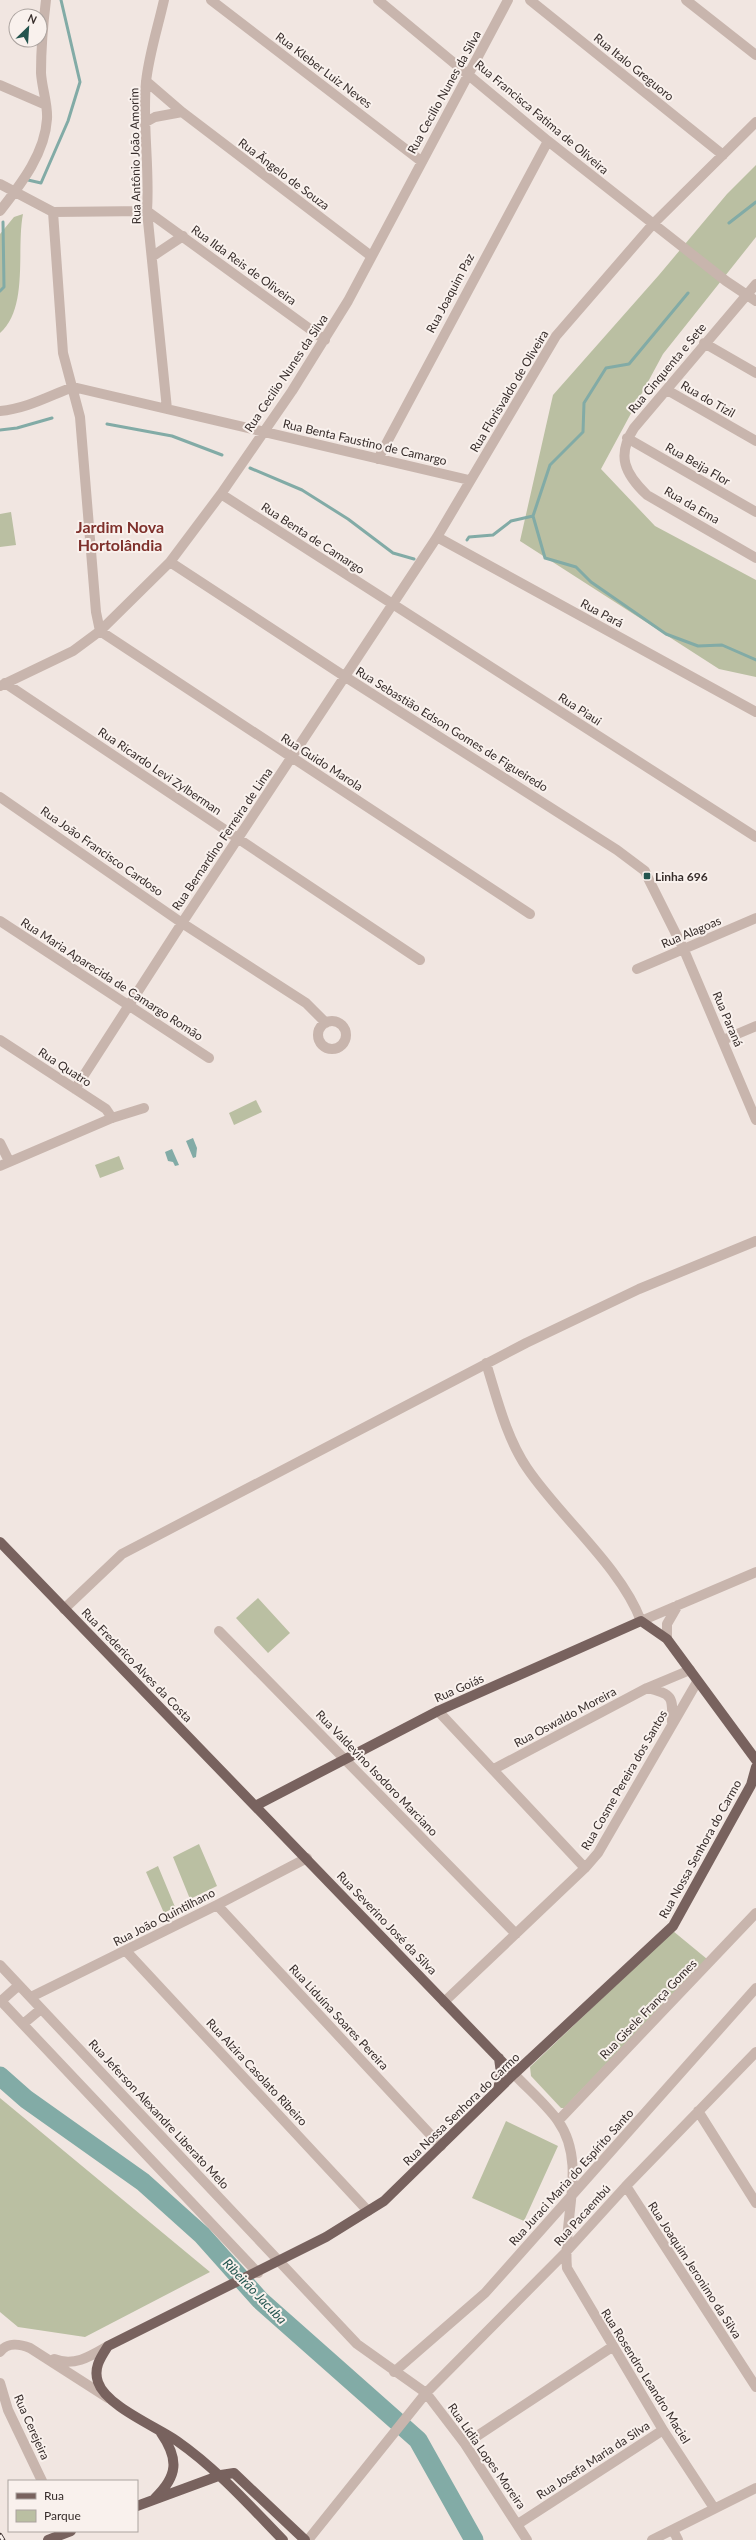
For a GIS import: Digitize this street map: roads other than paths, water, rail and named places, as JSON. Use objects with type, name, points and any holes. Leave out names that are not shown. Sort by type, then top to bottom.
[{"type":"main road","name":"Rua Frederico Alves da Costa","points":[[0,1542],[256,1806]]},
{"type":"main road","points":[[641,1622],[667,1639],[756,1760]]},
{"type":"main road","name":"Rua Goiás","points":[[256,1806],[438,1711],[641,1622]]},
{"type":"main road","name":"Rua Nossa Senhora do Carmo","points":[[108,2346],[232,2286],[326,2238],[384,2201],[514,2074],[673,1926],[752,1785],[756,1767]]},
{"type":"main road","name":"Rua Severino José da Silva","points":[[256,1806],[514,2074]]},
{"type":"main road","points":[[498,2090],[501,2073],[499,2058]]},
{"type":"main road","points":[[108,2346],[100,2359],[96,2372],[98,2382],[108,2398],[159,2430],[221,2475],[283,2540]]},
{"type":"main road","points":[[153,2500],[170,2480],[175,2462],[170,2446],[159,2430]]},
{"type":"main road","points":[[138,2506],[230,2473],[240,2476],[305,2540]]},
{"type":"main road","points":[[48,2540],[68,2534]]},
{"type":"street","points":[[0,211],[33,163],[45,132],[46,105],[41,75],[46,0]]},
{"type":"street","name":"Rua Antônio João Amorim","points":[[164,0],[146,82],[146,122],[150,181],[147,211],[153,256],[167,409]]},
{"type":"street","name":"Rua Kleber Luiz Neves","points":[[211,0],[421,161]]},
{"type":"street","name":"Rua Francisca Fatima de Oliveira","points":[[378,0],[470,74],[548,141],[653,224],[752,299]]},
{"type":"street","name":"Rua Cecilio Nunes da Silva","points":[[3,684],[73,651],[100,632],[170,562],[221,494],[262,431],[292,391],[348,301],[370,256],[470,74],[508,0]]},
{"type":"street","name":"Rua Italo Greguoro","points":[[530,0],[723,155]]},
{"type":"street","points":[[686,0],[756,55]]},
{"type":"street","name":"Rua Ãngelo de Souza","points":[[146,82],[182,112],[370,256]]},
{"type":"street","points":[[0,85],[46,105]]},
{"type":"street","points":[[146,122],[155,117],[182,112]]},
{"type":"street","name":"Rua Florisvaldo de Oliveira","points":[[391,604],[437,537],[556,336],[653,224],[756,122]]},
{"type":"street","name":"Rua Joaquim Paz","points":[[378,459],[548,141]]},
{"type":"street","points":[[0,184],[53,212],[147,211]]},
{"type":"street","name":"Rua Ilda Reis de Oliveira","points":[[147,211],[325,340]]},
{"type":"street","points":[[53,212],[63,353],[80,417],[95,605],[100,632]]},
{"type":"street","points":[[153,256],[183,236]]},
{"type":"street","name":"Rua Cinquenta e Sete","points":[[627,438],[704,343],[752,299],[756,284]]},
{"type":"street","points":[[704,343],[756,372]]},
{"type":"street","points":[[0,411],[11,410],[38,402],[73,387]]},
{"type":"street","name":"Rua Benta Faustino de Camargo","points":[[73,387],[470,480]]},
{"type":"street","name":"Rua do Tizil","points":[[667,390],[756,441]]},
{"type":"street","name":"Rua da Ema","points":[[627,438],[625,465],[633,482],[647,495],[756,558]]},
{"type":"street","name":"Rua Beija Flor","points":[[627,438],[756,512]]},
{"type":"street","name":"Rua Benta de Camargo","points":[[221,494],[391,604]]},
{"type":"street","name":"Rua Pará","points":[[437,537],[756,712]]},
{"type":"street","name":"Rua Sebastião Edson Gomes de Figueiredo","points":[[170,562],[344,676],[617,850],[644,871],[684,950]]},
{"type":"street","name":"Rua Bernardino Ferreira de Lima","points":[[75,1089],[391,604]]},
{"type":"street","name":"Rua Piaui","points":[[391,604],[756,836]]},
{"type":"street","name":"Rua Guido Marola","points":[[100,632],[530,914]]},
{"type":"street","name":"Rua Ricardo Levi Zylberman","points":[[3,684],[420,960]]},
{"type":"street","name":"Rua João Francisco Cardoso","points":[[0,797],[182,923],[306,1002],[326,1023]]},
{"type":"street","name":"Rua Alagoas","points":[[637,970],[756,918]]},
{"type":"street","name":"Rua Maria Aparecida de Camargo Romão","points":[[0,921],[209,1058]]},
{"type":"street","name":"Rua Paraná","points":[[684,950],[756,1120]]},
{"type":"street","points":[[723,1040],[756,1026]]},
{"type":"street","name":"Rua Quatro","points":[[0,1040],[106,1109],[112,1118]]},
{"type":"street","points":[[0,1143],[4,1164],[112,1118],[144,1108]]},
{"type":"street","points":[[64,1609],[122,1554],[486,1363],[639,1289],[756,1241]]},
{"type":"street","points":[[486,1363],[502,1415],[527,1468],[620,1584],[633,1603],[641,1622]]},
{"type":"street","name":"Rua Goiás","points":[[641,1622],[756,1572]]},
{"type":"street","points":[[667,1639],[667,1624],[678,1605]]},
{"type":"street","name":"Rua Valdevino Isodoro Marciano","points":[[219,1631],[516,1934]]},
{"type":"street","name":"Rua Oswaldo Moreira","points":[[494,1769],[648,1688],[690,1670]]},
{"type":"street","name":"Rua Cosme Pereira dos Santos","points":[[444,2002],[585,1868],[598,1853],[672,1722],[698,1682]]},
{"type":"street","points":[[648,1688],[669,1694],[672,1699],[672,1722]]},
{"type":"street","points":[[438,1711],[494,1769],[585,1868]]},
{"type":"street","name":"Rua João Quintilhano","points":[[31,1997],[126,1951],[307,1858]]},
{"type":"street","name":"Rua Liduína Soares Pereira","points":[[217,1905],[441,2146]]},
{"type":"street","name":"Rua Gisele França Gomes","points":[[558,2121],[756,1913]]},
{"type":"street","name":"Rua Alzira Casolato Ribeiro","points":[[126,1951],[368,2211]]},
{"type":"street","name":"Rua Jeferson Alexandre Liberato Melo","points":[[0,1965],[280,2261]]},
{"type":"street","points":[[19,1985],[1,2000],[254,2275]]},
{"type":"street","name":"Rua Juraci Maria do Espírito Santo","points":[[394,2372],[485,2293],[756,1988]]},
{"type":"street","points":[[23,2024],[41,2009]]},
{"type":"street","name":"Rua Pacaembú","points":[[308,2540],[426,2393],[565,2253],[626,2186],[756,2052]]},
{"type":"street","name":"Rua Severino José da Silva","points":[[514,2074],[558,2121],[571,2146],[573,2168],[565,2253]]},
{"type":"street","points":[[698,2111],[756,2203]]},
{"type":"street","name":"Rua Joaquim Jeronimo da Silva","points":[[626,2186],[756,2387]]},
{"type":"street","name":"Rua Rosendro Leandro Maciel","points":[[565,2253],[567,2268],[612,2347],[663,2430],[714,2508]]},
{"type":"street","name":"Rua Lídia Lopes Moreira","points":[[280,2261],[357,2344],[394,2372],[426,2393],[465,2444],[518,2524],[526,2540]]},
{"type":"street","points":[[0,2352],[8,2345],[17,2344],[68,2363],[83,2359],[108,2346]]},
{"type":"street","points":[[465,2444],[612,2347]]},
{"type":"street","points":[[36,2352],[108,2398]]},
{"type":"street","name":"Rua Cerejeira","points":[[0,2383],[8,2410],[42,2480]]},
{"type":"street","name":"Rua Josefa Maria da Silva","points":[[518,2524],[663,2430]]},
{"type":"street","points":[[652,2540],[756,2488]]},
{"type":"street","points":[[673,2530],[678,2540]]},
{"type":"water","points":[[193,1138],[197,1148],[196,1157],[193,1158],[186,1141]]},
{"type":"water","points":[[172,1149],[179,1165],[175,1166],[173,1162],[168,1161],[165,1152]]},
{"type":"waterway","points":[[28,180],[41,183],[68,121],[80,82],[61,0]]},
{"type":"waterway","points":[[729,223],[756,202]]},
{"type":"waterway","points":[[0,291],[4,287],[3,222]]},
{"type":"waterway","points":[[533,516],[550,465],[583,432],[584,403],[606,368],[629,364],[688,293]]},
{"type":"waterway","points":[[0,430],[17,428],[52,418]]},
{"type":"waterway","points":[[107,424],[172,436],[222,455]]},
{"type":"waterway","points":[[250,468],[302,490],[348,519],[393,553],[414,559]]},
{"type":"waterway","points":[[467,540],[469,537],[493,535],[511,521],[533,516],[545,558],[576,567],[591,582],[666,634],[698,646],[722,645],[756,660]]},
{"type":"waterway","name":"Ribeirão Jacuba","points":[[0,2076],[26,2099],[143,2182],[202,2235],[260,2300],[418,2440],[474,2540]]},
{"type":"railway","points":[[0,2535],[3,2540]]},
{"type":"place","name":"Linha 696","points":[[647,876]]},
{"type":"district","name":"Jardim Nova Hortolândia","points":[[120,535]]}]
